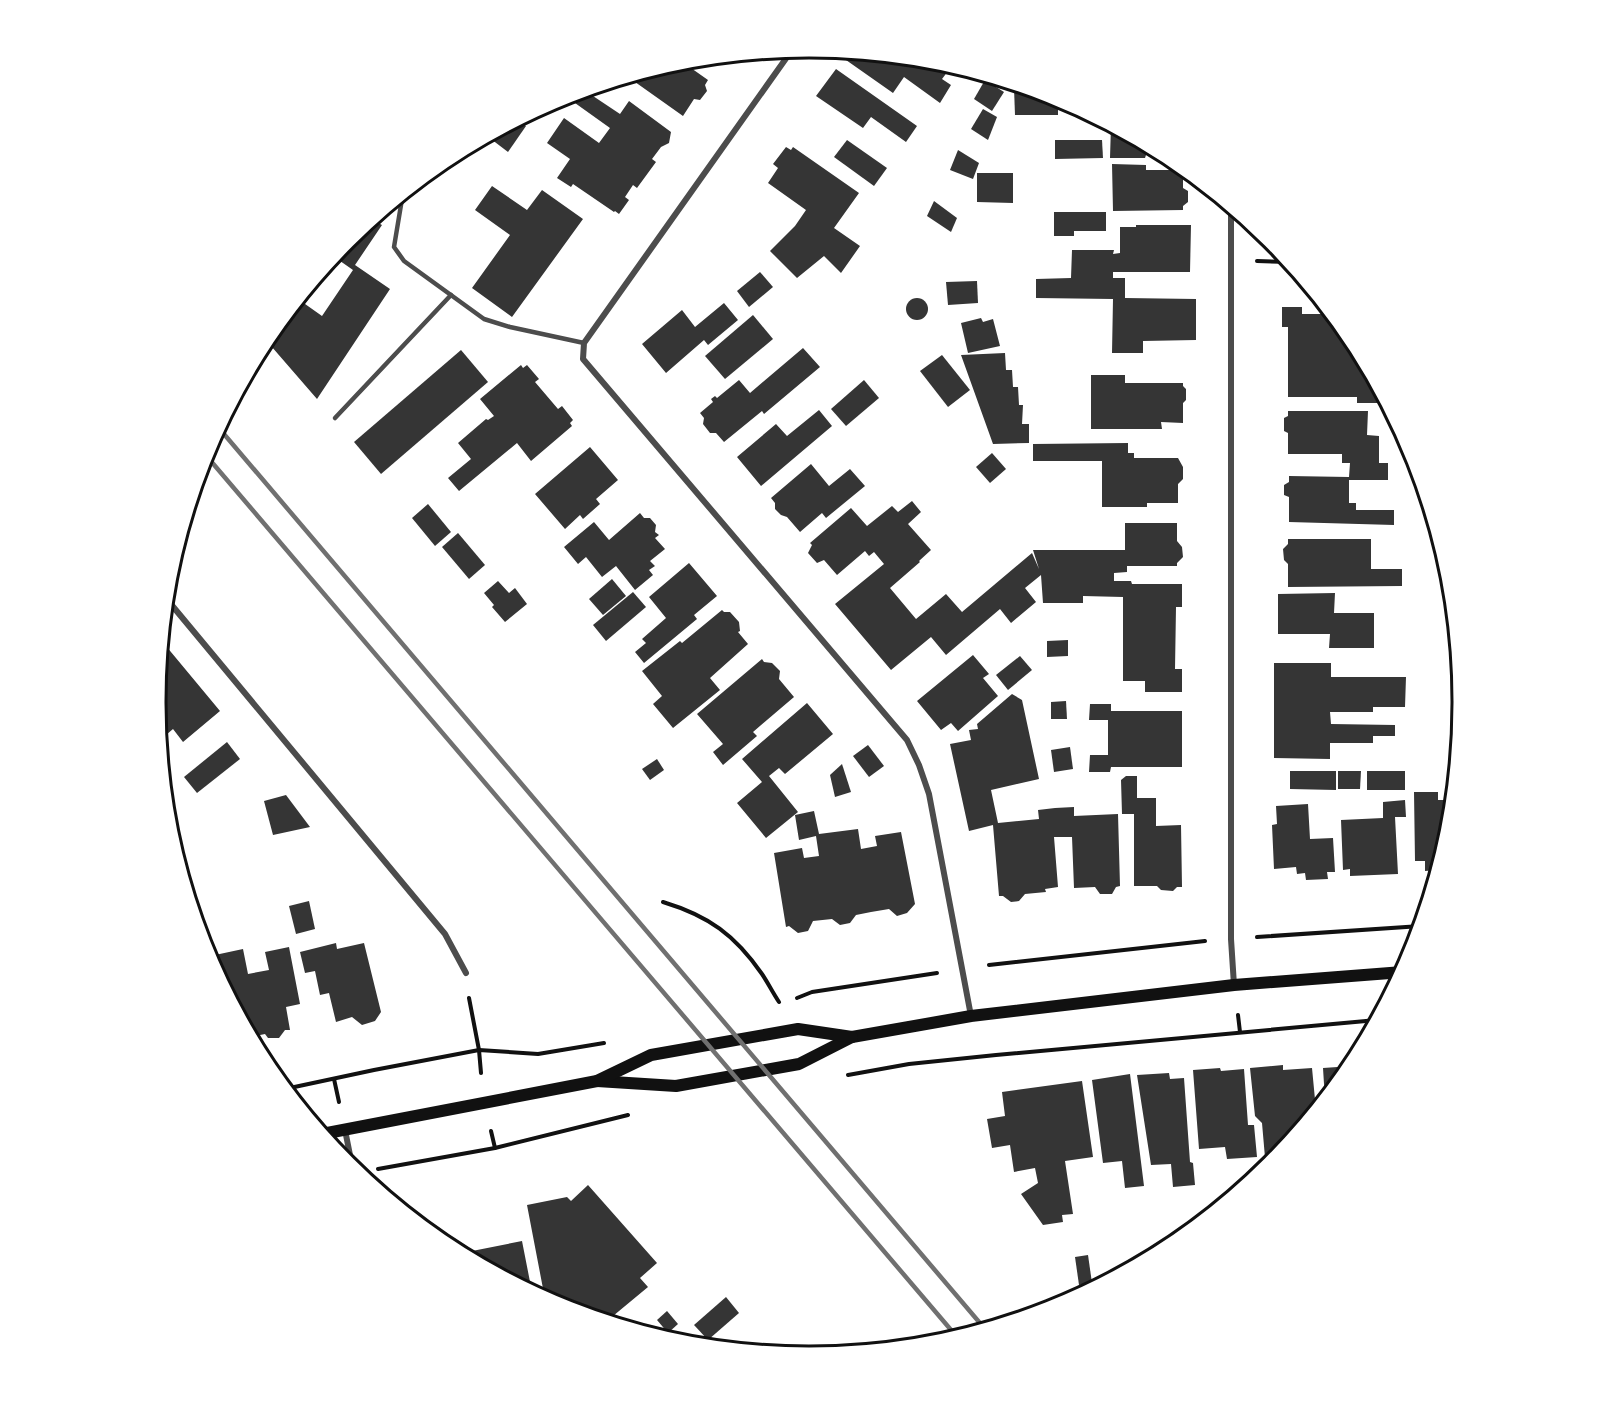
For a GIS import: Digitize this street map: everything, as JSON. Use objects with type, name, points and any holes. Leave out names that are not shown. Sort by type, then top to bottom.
[{"type":"main road","points":[[331,1132],[597,1081],[651,1055],[798,1029],[852,1036],[971,1016],[1234,985],[1393,973]]},
{"type":"main road","points":[[597,1081],[676,1086],[799,1064],[852,1036]]},
{"type":"street","points":[[786,59],[585,344],[583,359],[907,740],[929,794],[971,1016]]},
{"type":"street","points":[[1231,216],[1231,939],[1234,985]]},
{"type":"street","points":[[173,607],[445,934],[466,974]]},
{"type":"street","points":[[344,1130],[349,1151]]},
{"type":"lane","points":[[401,204],[394,247],[404,261],[484,319],[585,344]]},
{"type":"lane","points":[[335,418],[451,295]]},
{"type":"path","points":[[1232,260],[1278,262]]},
{"type":"path","points":[[663,902],[691,910],[720,928],[742,948],[782,1006]]},
{"type":"path","points":[[790,1001],[812,992],[962,969],[1231,939],[1412,927]]},
{"type":"path","points":[[466,974],[485,1103],[495,1148]]},
{"type":"path","points":[[845,1075],[909,1064],[1368,1021]]},
{"type":"path","points":[[293,1087],[479,1050],[538,1054],[607,1042]]},
{"type":"path","points":[[368,1170],[495,1148],[636,1113]]},
{"type":"building","points":[[846,60],[893,64],[946,73],[942,79],[951,85],[940,103],[904,77],[893,93]]},
{"type":"building","points":[[693,69],[708,80],[705,85],[707,91],[700,100],[694,99],[683,116],[635,82]]},
{"type":"building","points":[[836,69],[917,126],[906,142],[871,117],[863,128],[816,96]]},
{"type":"building","points":[[984,82],[1004,92],[992,111],[974,99]]},
{"type":"building","points":[[1014,92],[1058,108],[1058,115],[1015,115]]},
{"type":"building","points":[[593,96],[620,114],[629,101],[671,132],[669,143],[661,147],[652,159],[656,162],[637,188],[633,185],[625,197],[629,200],[619,214],[573,184],[571,187],[557,178],[570,159],[547,143],[564,118],[599,143],[610,128],[575,103]]},
{"type":"building","points":[[983,109],[997,117],[988,140],[971,129]]},
{"type":"building","points":[[524,125],[526,126],[508,152],[494,141]]},
{"type":"building","points":[[1111,134],[1147,155],[1145,158],[1110,158]]},
{"type":"building","points":[[847,140],[887,168],[874,186],[834,157]]},
{"type":"building","points":[[1055,140],[1102,140],[1103,158],[1055,159]]},
{"type":"building","points":[[786,147],[791,150],[793,147],[859,193],[834,228],[860,246],[841,273],[824,256],[797,278],[770,251],[795,226],[806,210],[768,183],[778,168],[773,164]]},
{"type":"building","points":[[958,150],[979,163],[973,179],[950,170]]},
{"type":"building","points":[[1112,164],[1146,165],[1146,170],[1171,170],[1183,178],[1183,188],[1188,191],[1188,202],[1183,206],[1183,210],[1113,211]]},
{"type":"building","points":[[977,173],[1013,173],[1013,203],[977,202]]},
{"type":"building","points":[[492,186],[527,210],[542,190],[583,219],[512,317],[472,288],[510,235],[475,210]]},
{"type":"building","points":[[934,201],[957,218],[951,232],[927,216]]},
{"type":"building","points":[[1054,212],[1106,212],[1106,231],[1074,231],[1074,236],[1054,236]]},
{"type":"building","points":[[379,223],[382,225],[355,265],[390,289],[317,399],[272,347],[304,303],[322,316],[353,270],[341,261]]},
{"type":"building","points":[[1136,225],[1191,225],[1190,272],[1113,272],[1113,278],[1125,278],[1125,298],[1196,299],[1196,340],[1143,341],[1143,353],[1112,353],[1113,299],[1036,298],[1036,279],[1071,278],[1072,250],[1114,250],[1113,254],[1120,253],[1120,227],[1136,227]]},
{"type":"building","points":[[760,272],[773,287],[749,307],[737,291]]},
{"type":"building","points":[[977,281],[978,303],[948,305],[946,282]]},
{"type":"building","points":[[917,298],[925,301],[928,309],[925,317],[917,320],[909,317],[906,309],[909,301]]},
{"type":"building","points":[[724,303],[738,320],[708,345],[704,340],[666,373],[642,344],[682,310],[695,327]]},
{"type":"building","points":[[1282,307],[1302,307],[1302,314],[1323,314],[1344,344],[1378,403],[1357,403],[1357,397],[1288,397],[1288,327],[1282,327]]},
{"type":"building","points":[[753,315],[773,339],[725,379],[705,356]]},
{"type":"building","points":[[981,318],[983,322],[993,319],[1000,346],[968,353],[961,323]]},
{"type":"building","points":[[803,348],[820,367],[764,414],[762,411],[724,442],[716,433],[710,433],[703,424],[704,418],[700,413],[713,402],[711,399],[715,396],[717,398],[739,380],[750,393]]},
{"type":"building","points":[[461,350],[488,382],[381,474],[354,442]]},
{"type":"building","points":[[1005,353],[1006,370],[1012,370],[1013,387],[1018,387],[1019,405],[1023,405],[1022,424],[1029,424],[1029,443],[993,444],[961,355]]},
{"type":"building","points":[[942,355],[970,390],[948,407],[920,371]]},
{"type":"building","points":[[521,365],[523,368],[527,365],[539,379],[535,382],[558,409],[562,406],[573,420],[570,423],[572,426],[531,461],[517,443],[459,491],[448,478],[471,459],[458,443],[486,419],[494,416],[480,399]]},
{"type":"building","points":[[1091,375],[1125,375],[1125,383],[1183,383],[1186,389],[1186,400],[1183,403],[1183,423],[1161,422],[1162,429],[1091,429]]},
{"type":"building","points":[[864,380],[879,398],[846,426],[831,409]]},
{"type":"building","points":[[819,410],[832,426],[761,486],[737,457],[776,424],[787,436]]},
{"type":"building","points":[[1288,411],[1368,411],[1367,435],[1379,436],[1379,463],[1388,463],[1388,480],[1349,480],[1349,503],[1356,503],[1356,510],[1394,510],[1394,525],[1289,522],[1289,497],[1284,495],[1284,485],[1289,482],[1289,476],[1349,477],[1350,463],[1342,463],[1342,454],[1288,454],[1288,433],[1284,431],[1284,418],[1288,416]]},
{"type":"building","points":[[1128,443],[1128,453],[1134,453],[1134,458],[1178,458],[1183,467],[1183,479],[1178,484],[1178,503],[1147,503],[1147,507],[1102,507],[1102,461],[1033,461],[1033,444]]},
{"type":"building","points":[[590,447],[618,480],[596,499],[600,504],[583,519],[580,515],[565,529],[535,494]]},
{"type":"building","points":[[992,453],[1006,469],[990,483],[976,467]]},
{"type":"building","points":[[811,464],[829,486],[850,469],[865,486],[826,518],[822,513],[800,532],[787,517],[775,509],[775,503],[771,498]]},
{"type":"building","points":[[912,501],[921,512],[908,524],[931,550],[890,588],[916,619],[946,594],[962,612],[1032,553],[1039,569],[1033,550],[1125,550],[1125,523],[1177,523],[1177,541],[1182,547],[1183,557],[1177,566],[1127,566],[1127,572],[1114,573],[1114,581],[1131,581],[1132,584],[1182,584],[1182,607],[1176,607],[1175,669],[1182,669],[1182,692],[1145,692],[1145,681],[1123,681],[1123,597],[1083,596],[1083,603],[1043,603],[1041,575],[1025,588],[1036,602],[1011,623],[1000,609],[946,655],[931,637],[891,670],[835,604],[884,564],[874,552],[869,556],[865,551],[837,575],[824,560],[817,563],[808,553],[812,545],[810,543],[851,508],[867,526],[892,506],[898,512]]},
{"type":"building","points":[[428,504],[451,532],[435,546],[412,518]]},
{"type":"building","points":[[640,513],[644,518],[650,518],[656,525],[655,532],[659,535],[655,538],[665,549],[650,561],[655,566],[649,570],[653,575],[635,590],[616,566],[602,577],[586,557],[578,564],[564,547],[594,522],[609,540]]},
{"type":"building","points":[[458,533],[485,565],[469,579],[442,547]]},
{"type":"building","points":[[1288,539],[1371,539],[1371,569],[1402,569],[1402,586],[1288,587],[1288,564],[1284,560],[1283,549],[1288,544]]},
{"type":"building","points":[[689,563],[717,596],[694,615],[697,619],[644,663],[635,652],[646,643],[642,639],[666,618],[649,597]]},
{"type":"building","points":[[612,579],[626,596],[603,615],[589,599]]},
{"type":"building","points":[[498,581],[509,593],[515,588],[527,604],[505,622],[484,593]]},
{"type":"building","points":[[633,592],[646,607],[606,641],[593,625]]},
{"type":"building","points":[[1335,593],[1334,613],[1374,613],[1374,648],[1329,648],[1330,634],[1278,634],[1278,594]]},
{"type":"building","points":[[722,610],[730,612],[739,622],[740,631],[738,632],[748,644],[710,678],[720,690],[673,728],[653,704],[662,696],[642,671],[680,641],[682,643]]},
{"type":"building","points":[[1068,640],[1068,656],[1047,657],[1047,641]]},
{"type":"building","points":[[168,649],[220,711],[183,742],[173,729],[167,734]]},
{"type":"building","points":[[973,655],[989,674],[983,678],[998,696],[958,731],[951,723],[941,730],[917,701]]},
{"type":"building","points":[[1020,656],[1032,670],[1008,690],[996,675]]},
{"type":"building","points":[[762,659],[764,662],[772,663],[780,671],[779,679],[794,697],[753,732],[757,736],[723,765],[713,752],[723,744],[697,714]]},
{"type":"building","points":[[1274,663],[1331,663],[1331,677],[1406,677],[1405,707],[1373,707],[1373,712],[1330,712],[1331,724],[1395,725],[1395,736],[1373,736],[1373,743],[1330,743],[1330,759],[1274,758]]},
{"type":"building","points":[[1012,694],[1022,700],[1039,779],[991,790],[998,823],[1039,819],[1038,810],[1055,808],[1074,807],[1074,816],[1118,814],[1120,886],[1116,887],[1112,894],[1100,894],[1095,887],[1074,888],[1072,837],[1054,837],[1058,887],[1045,889],[1046,892],[1025,894],[1019,901],[1011,902],[999,896],[993,825],[969,831],[950,744],[971,740],[969,730],[978,729],[977,724]]},
{"type":"building","points":[[1066,701],[1067,719],[1051,719],[1051,702]]},
{"type":"building","points":[[807,703],[833,734],[785,774],[779,768],[769,776],[798,812],[766,838],[737,803],[762,782],[742,759]]},
{"type":"building","points":[[1090,704],[1111,704],[1111,711],[1182,711],[1182,767],[1111,767],[1110,772],[1089,772],[1090,755],[1108,755],[1108,720],[1089,720]]},
{"type":"building","points":[[227,742],[240,759],[197,793],[184,777]]},
{"type":"building","points":[[868,745],[884,766],[869,777],[853,756]]},
{"type":"building","points":[[1070,747],[1073,769],[1054,772],[1051,750]]},
{"type":"building","points":[[657,759],[664,770],[650,780],[642,769]]},
{"type":"building","points":[[842,764],[851,792],[835,797],[830,775]]},
{"type":"building","points":[[1290,771],[1336,771],[1336,790],[1290,789]]},
{"type":"building","points":[[1338,771],[1361,771],[1360,789],[1338,789]]},
{"type":"building","points":[[1367,771],[1405,771],[1405,790],[1367,790]]},
{"type":"building","points":[[1126,776],[1137,776],[1137,798],[1156,798],[1156,826],[1181,825],[1182,887],[1177,887],[1173,891],[1161,890],[1157,886],[1134,886],[1134,814],[1122,814],[1121,780]]},
{"type":"building","points":[[1414,792],[1438,792],[1438,800],[1445,800],[1430,871],[1425,871],[1425,861],[1415,861]]},
{"type":"building","points":[[286,795],[310,827],[273,835],[264,801]]},
{"type":"building","points":[[1405,800],[1406,817],[1395,817],[1398,874],[1350,876],[1350,869],[1343,870],[1341,820],[1383,818],[1383,802]]},
{"type":"building","points":[[1308,804],[1310,839],[1333,838],[1335,872],[1327,872],[1328,879],[1306,880],[1305,873],[1297,874],[1296,867],[1274,869],[1272,825],[1277,824],[1276,806]]},
{"type":"building","points":[[814,811],[819,834],[858,829],[861,849],[877,846],[875,836],[901,832],[915,904],[907,913],[897,916],[889,909],[871,912],[856,915],[850,923],[840,925],[832,919],[813,921],[808,931],[798,933],[789,926],[786,927],[774,853],[802,848],[804,858],[819,856],[816,836],[799,840],[795,815]]},
{"type":"building","points":[[309,901],[315,929],[296,934],[289,906]]},
{"type":"building","points":[[336,943],[337,949],[364,943],[381,1012],[375,1021],[362,1025],[352,1017],[336,1022],[329,993],[320,995],[315,971],[305,973],[300,952]]},
{"type":"building","points":[[289,947],[300,1004],[286,1007],[290,1030],[285,1030],[279,1038],[268,1038],[265,1034],[259,1035],[217,955],[243,949],[248,974],[269,970],[265,952]]},
{"type":"building","points":[[1283,1065],[1283,1070],[1312,1068],[1315,1100],[1265,1156],[1262,1123],[1255,1116],[1250,1068]]},
{"type":"building","points":[[1339,1067],[1324,1088],[1323,1068]]},
{"type":"building","points":[[1220,1068],[1221,1071],[1244,1069],[1248,1125],[1254,1125],[1257,1157],[1227,1159],[1225,1147],[1199,1149],[1193,1070]]},
{"type":"building","points":[[1169,1073],[1170,1079],[1184,1078],[1190,1162],[1193,1163],[1195,1185],[1173,1187],[1171,1164],[1151,1165],[1137,1075]]},
{"type":"building","points":[[1130,1074],[1144,1186],[1125,1188],[1122,1161],[1103,1163],[1092,1080]]},
{"type":"building","points":[[1082,1081],[1093,1157],[1065,1161],[1073,1214],[1062,1215],[1063,1222],[1043,1225],[1021,1194],[1038,1183],[1035,1168],[1014,1172],[1010,1145],[992,1148],[987,1119],[1005,1116],[1002,1092]]},
{"type":"building","points":[[588,1185],[657,1263],[640,1278],[648,1287],[614,1315],[543,1288],[527,1205],[567,1197],[571,1201]]},
{"type":"building","points":[[522,1241],[530,1282],[487,1259],[473,1251]]},
{"type":"building","points":[[1088,1255],[1092,1280],[1079,1285],[1075,1257]]},
{"type":"building","points":[[726,1297],[739,1313],[711,1338],[705,1337],[694,1325]]},
{"type":"building","points":[[667,1311],[678,1324],[671,1330],[665,1329],[657,1320]]},
{"type":"railway","points":[[224,434],[980,1323]]},
{"type":"railway","points":[[212,462],[951,1330]]}]
